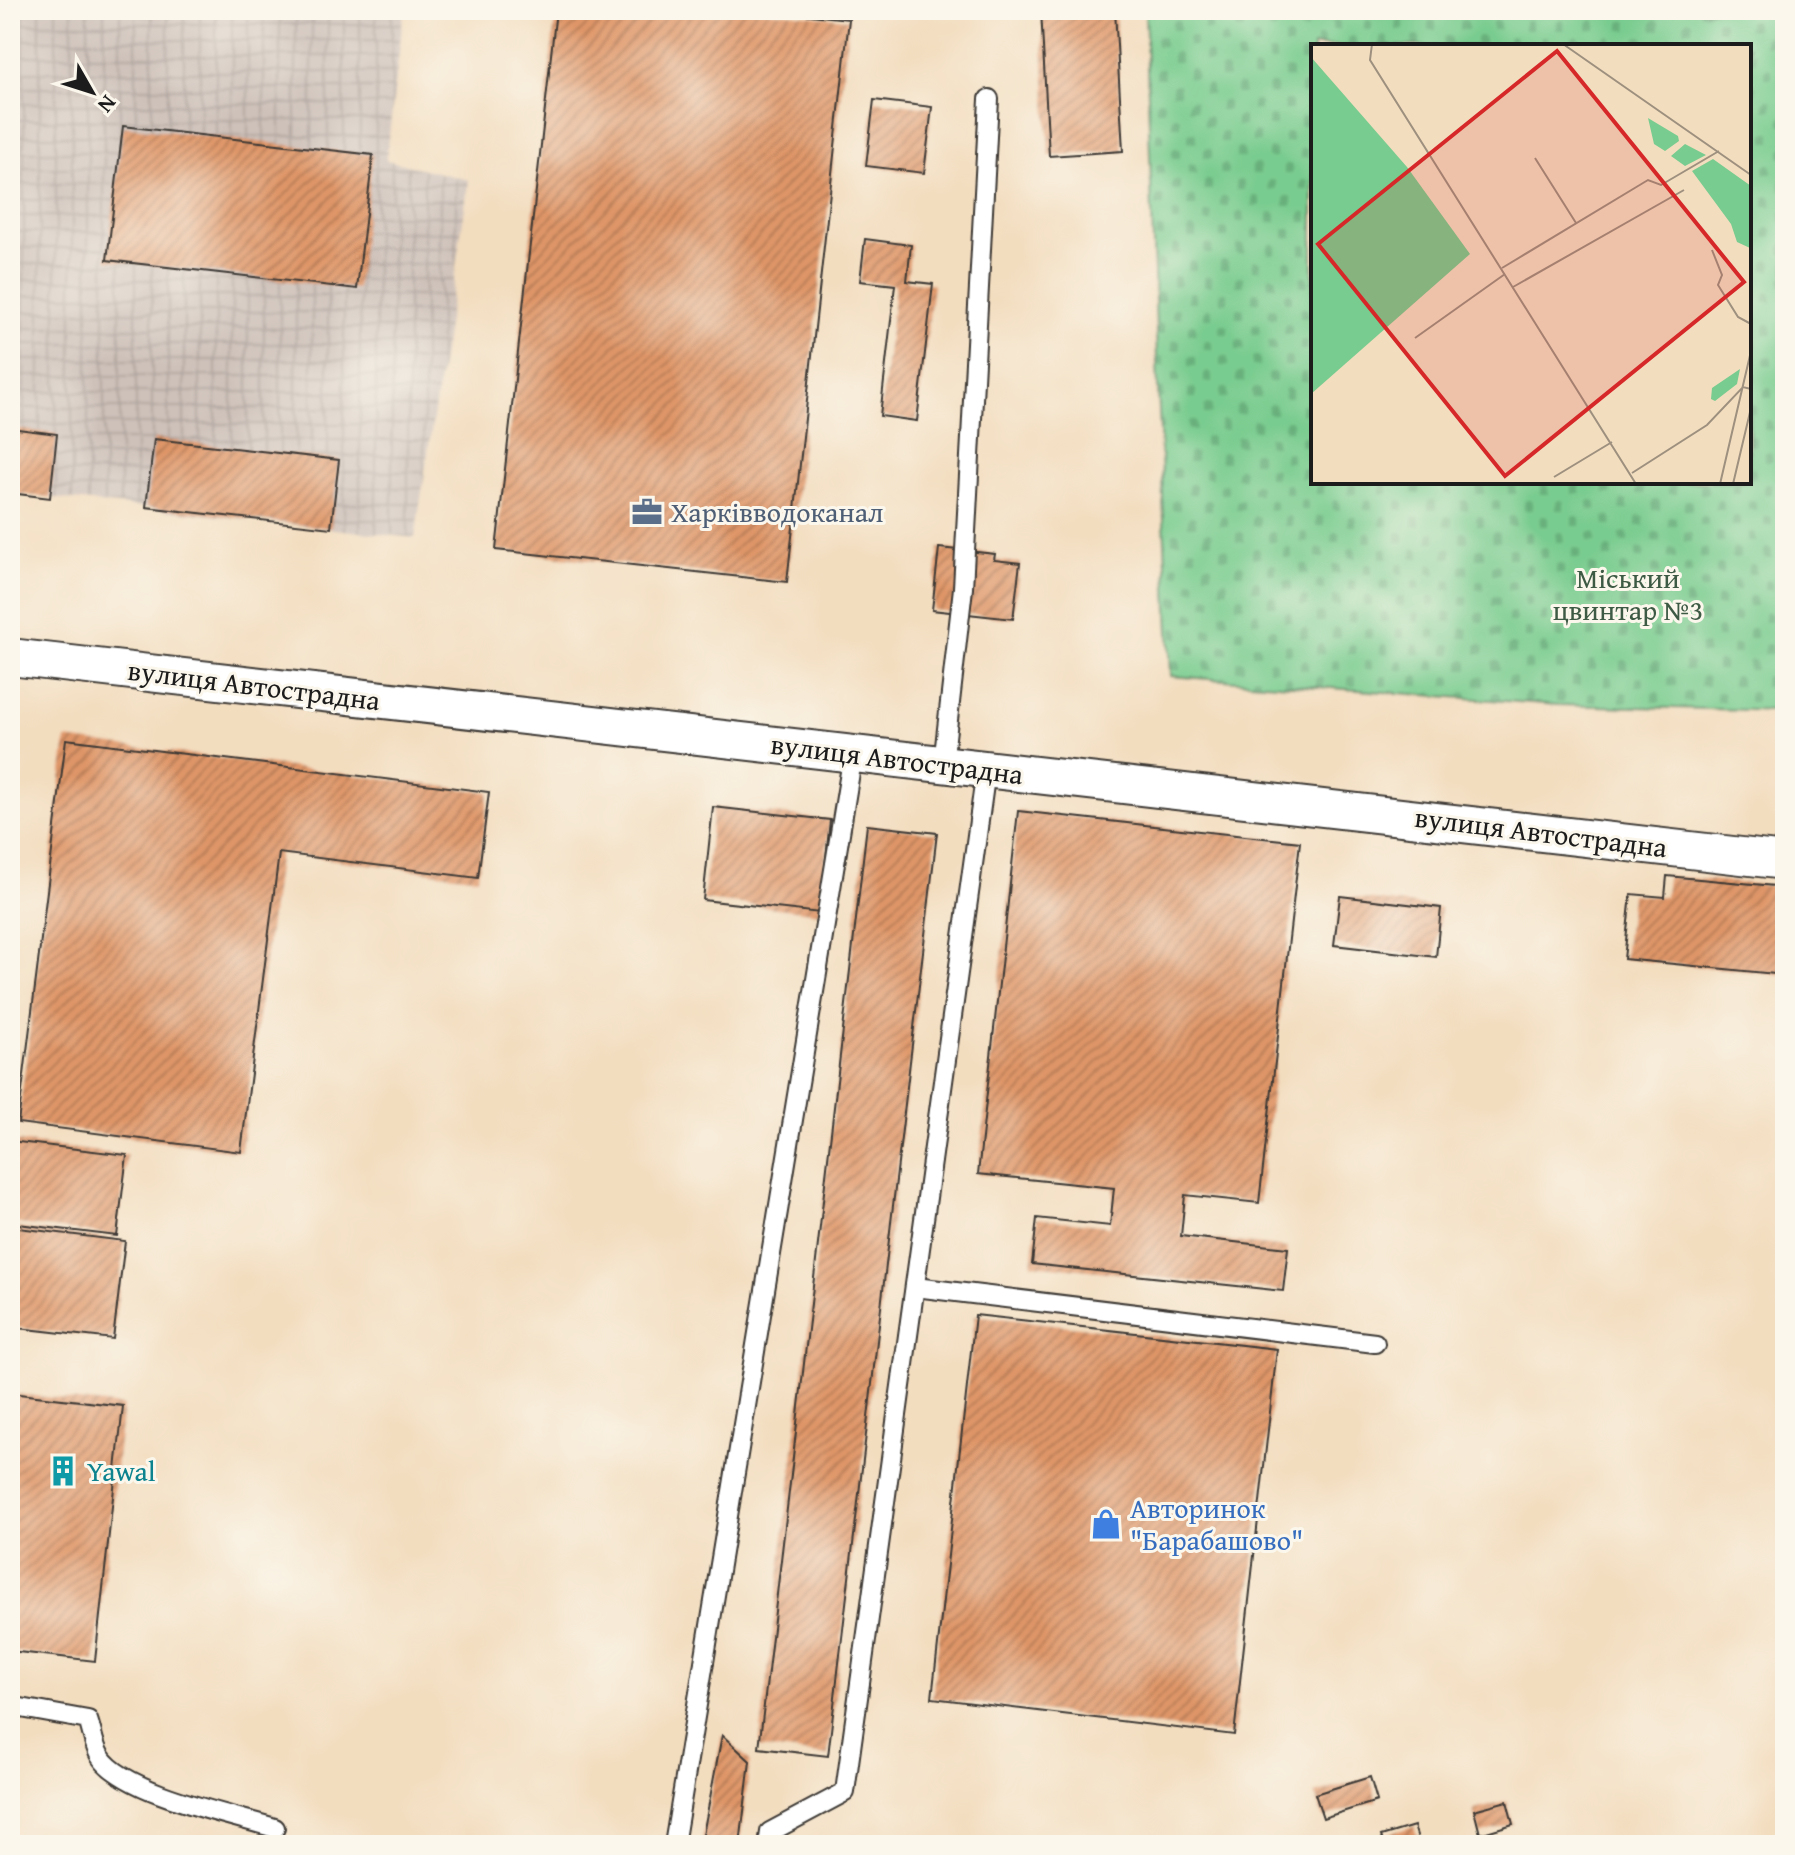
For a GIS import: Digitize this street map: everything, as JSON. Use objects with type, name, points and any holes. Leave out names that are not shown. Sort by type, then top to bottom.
[{"type":"street","name":"вулиця Автострадна","points":[[10,657],[1785,861]]},
{"type":"lane","points":[[943,764],[963,588],[989,99]]},
{"type":"lane","points":[[674,1845],[853,754]]},
{"type":"lane","points":[[768,1845],[770,1832],[845,1792],[986,770]]},
{"type":"lane","points":[[915,1287],[1375,1343]]},
{"type":"lane","points":[[10,1706],[88,1720],[100,1756],[122,1777],[163,1796],[275,1828]]},
{"type":"shaded area","points":[[10,10],[404,10],[386,160],[469,180],[415,538],[10,493]]},
{"type":"green space","name":"Міський цвинтар №3","points":[[1145,10],[1785,10],[1785,711],[1558,705],[1171,676]]},
{"type":"building","points":[[556,10],[762,10],[849,19],[787,582],[496,550]]},
{"type":"building","points":[[1041,10],[1115,10],[1123,151],[1049,156]]},
{"type":"building","points":[[874,100],[932,107],[924,173],[866,166]]},
{"type":"building","points":[[123,126],[373,155],[357,289],[107,260]]},
{"type":"building","points":[[865,239],[911,245],[907,281],[933,284],[917,421],[880,416],[895,285],[860,281]]},
{"type":"building","points":[[10,428],[57,434],[50,498],[10,493]]},
{"type":"building","points":[[154,439],[339,460],[331,528],[146,507]]},
{"type":"building","points":[[939,548],[995,554],[994,560],[1020,563],[1013,619],[932,610]]},
{"type":"building","points":[[66,739],[489,792],[478,878],[279,853],[241,1152],[18,1123]]},
{"type":"building","points":[[713,807],[830,820],[820,913],[703,900]]},
{"type":"building","points":[[1018,811],[1300,842],[1259,1203],[1185,1195],[1181,1236],[1288,1248],[1283,1291],[1032,1264],[1037,1218],[1110,1226],[1114,1188],[978,1174]]},
{"type":"building","points":[[867,825],[937,833],[828,1756],[759,1748]]},
{"type":"building","points":[[1667,876],[1785,887],[1785,975],[1624,959],[1631,894],[1665,897]]},
{"type":"building","points":[[1340,896],[1441,908],[1436,957],[1334,945]]},
{"type":"building","points":[[10,1141],[127,1155],[117,1236],[10,1223]]},
{"type":"building","points":[[10,1227],[125,1241],[113,1339],[10,1327]]},
{"type":"building","points":[[975,1315],[1277,1349],[1234,1735],[932,1698]]},
{"type":"building","name":"Yawal","points":[[10,1393],[123,1406],[95,1661],[10,1651]]},
{"type":"building","points":[[722,1735],[750,1761],[740,1845],[701,1845]]},
{"type":"building","points":[[1370,1777],[1377,1801],[1323,1818],[1315,1794]]},
{"type":"building","points":[[1507,1801],[1513,1824],[1480,1834],[1474,1810]]},
{"type":"building","points":[[1414,1826],[1420,1845],[1384,1845],[1381,1836]]},
{"type":"place","name":"Харківводоканал","points":[[647,512]]},
{"type":"place","name":"Yawal","points":[[63,1471]]},
{"type":"place","name":"Авторинок \"Барабашово\"","points":[[1106,1524]]}]
